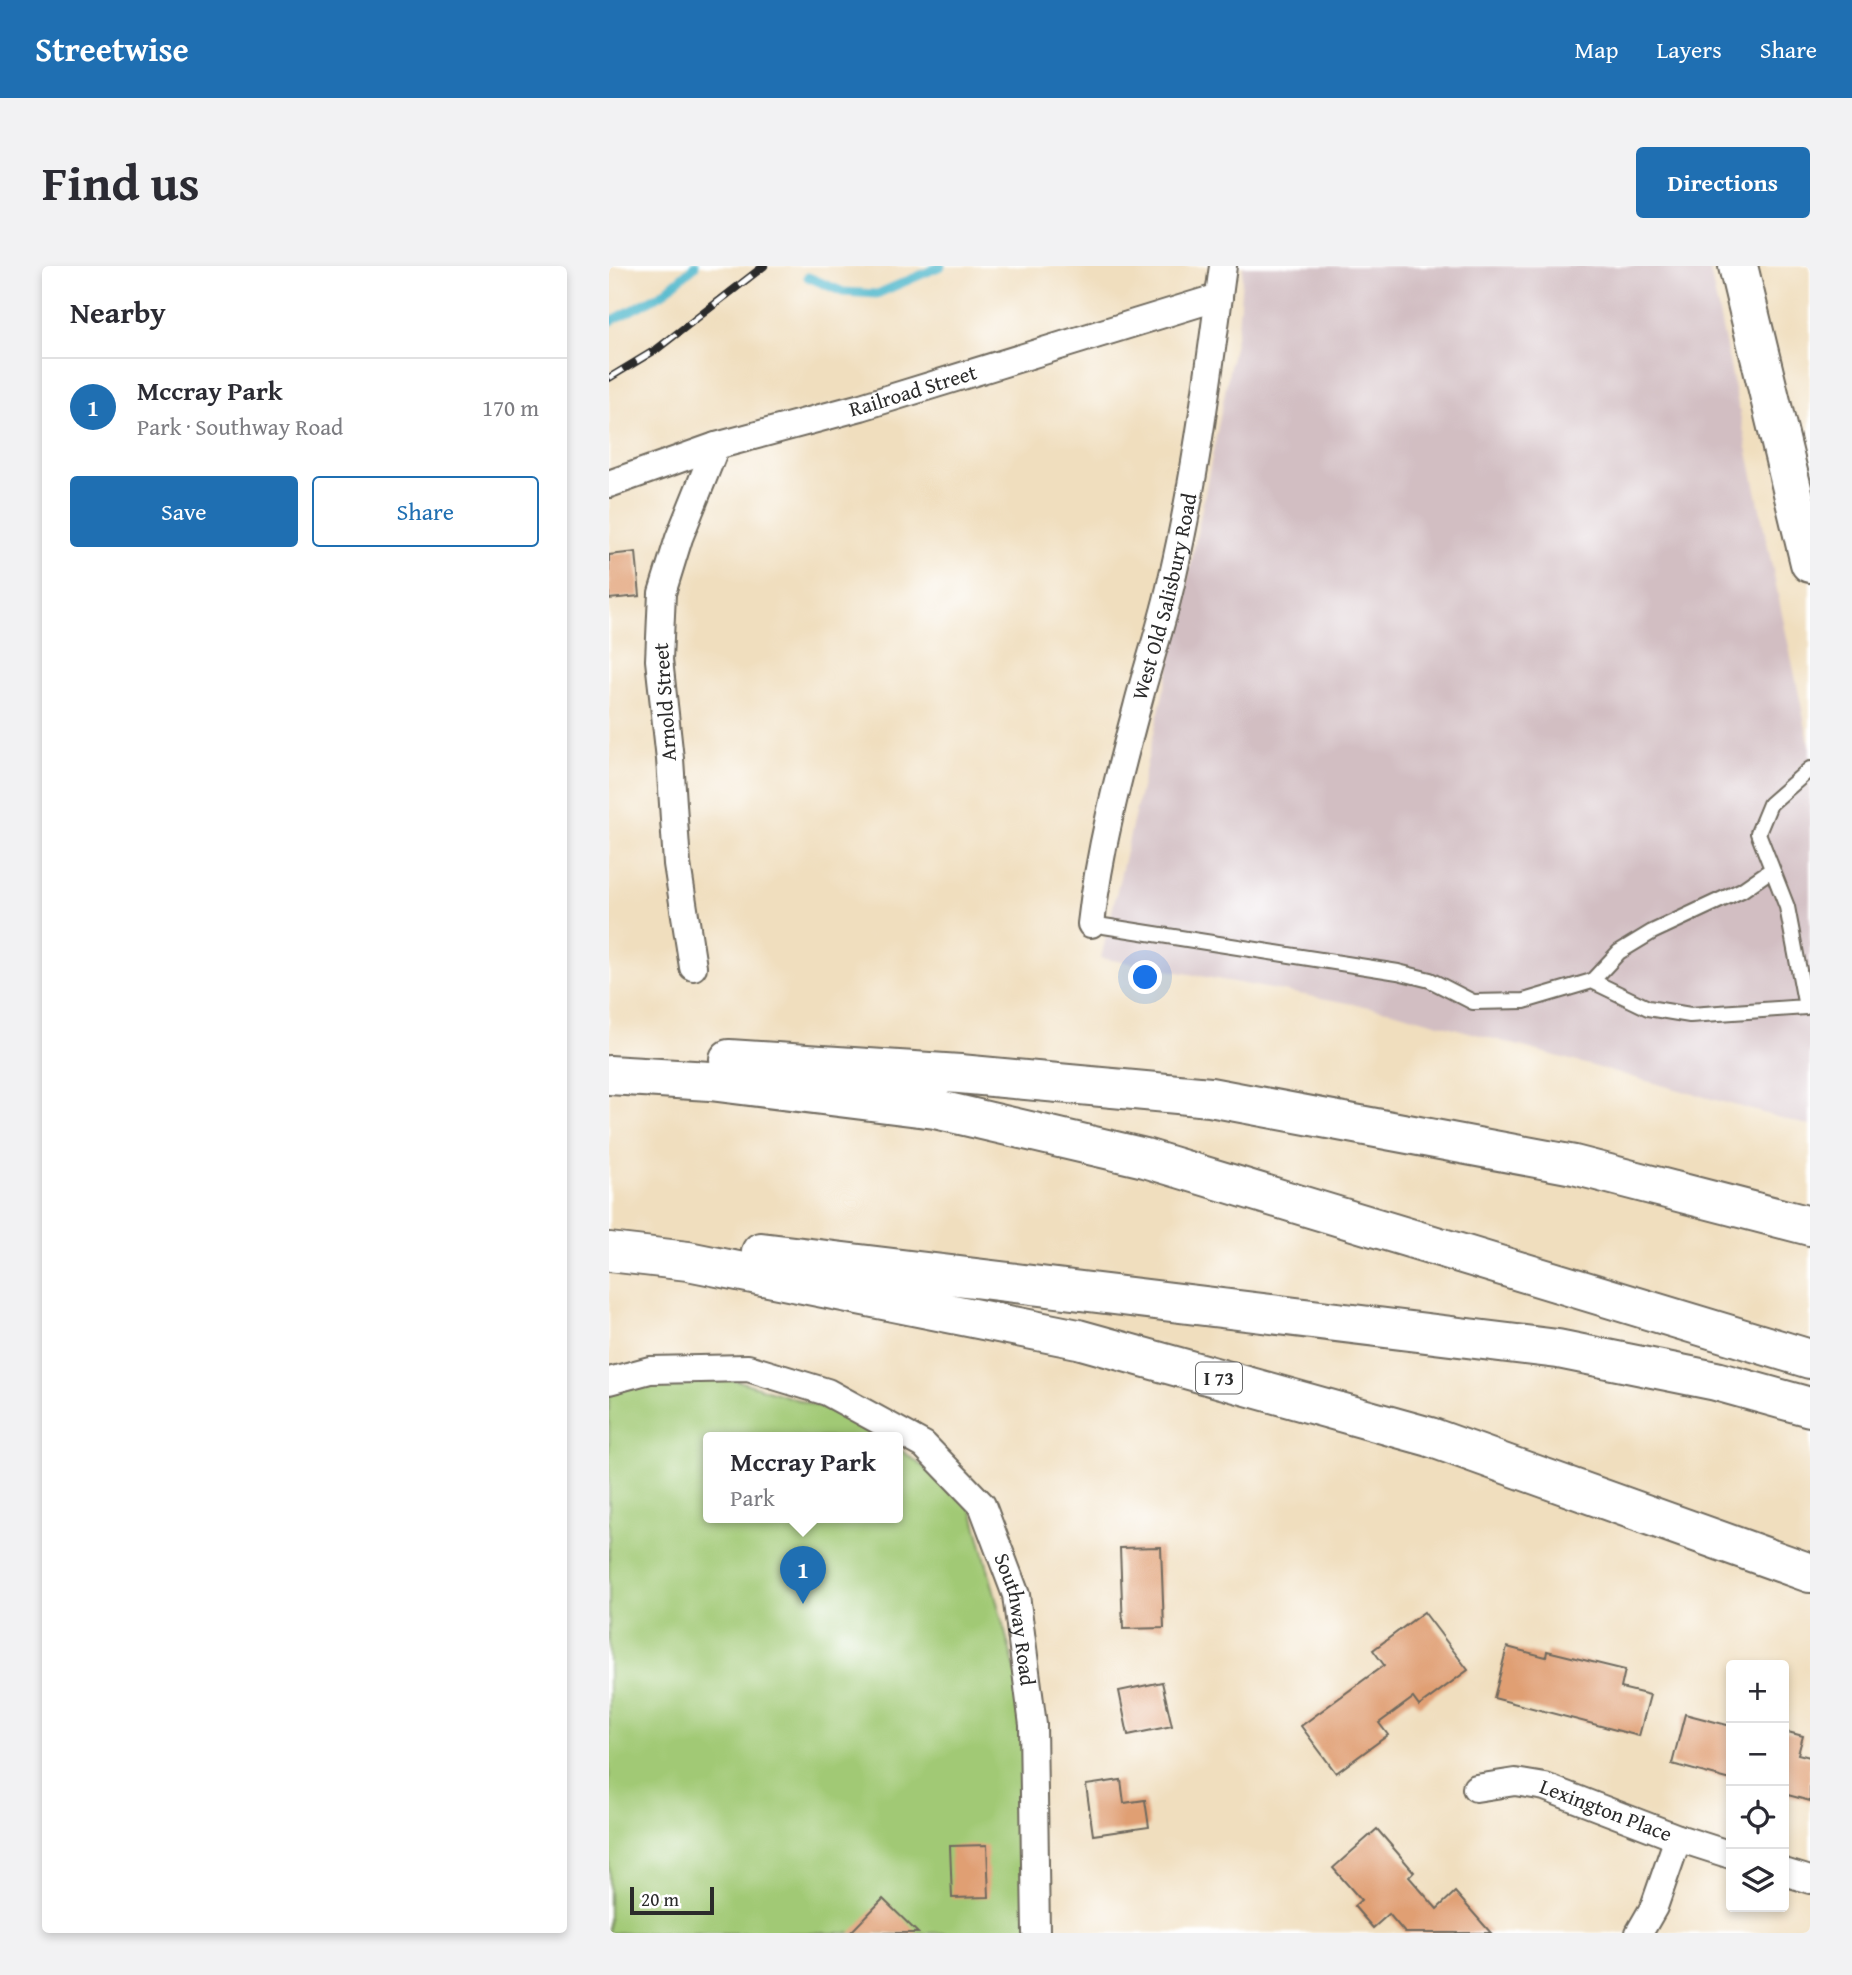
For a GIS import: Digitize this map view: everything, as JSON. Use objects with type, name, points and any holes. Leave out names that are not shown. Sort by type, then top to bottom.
[{"type":"main road","points":[[1738,266],[1810,563]]},
{"type":"main road","points":[[609,1060],[671,1056],[905,1070],[1210,1097],[1574,1165],[1810,1226]]},
{"type":"main road","points":[[609,1075],[710,1081],[935,1109],[1145,1158],[1810,1359]]},
{"type":"main road","points":[[609,1239],[722,1247],[1558,1349],[1716,1381],[1810,1408]]},
{"type":"main road","name":"I 73","points":[[609,1252],[688,1261],[1078,1339],[1430,1437],[1810,1573]]},
{"type":"street","name":"West Old Salisbury Road","points":[[1090,924],[1111,811],[1172,583],[1190,496],[1223,266]]},
{"type":"street","name":"Railroad Street","points":[[609,484],[716,446],[861,407],[1219,297]]},
{"type":"street","name":"Arnold Street","points":[[693,967],[677,864],[670,759],[659,660],[661,606],[662,593],[679,538],[716,446]]},
{"type":"street","name":"Southway Road","points":[[609,1381],[650,1370],[748,1368],[827,1392],[900,1432]]},
{"type":"street","name":"Southway Road","points":[[903,1434],[924,1445],[982,1505],[1016,1595],[1033,1725],[1036,1933]]},
{"type":"street","name":"Lexington Place","points":[[1476,1788],[1514,1782],[1545,1787],[1726,1853]]},
{"type":"street","points":[[1639,1933],[1654,1907],[1678,1838]]},
{"type":"street","points":[[1789,1874],[1810,1880]]},
{"type":"lane","points":[[1592,981],[1647,1008],[1690,1015],[1806,1007],[1787,907],[1758,833],[1770,804],[1810,769]]},
{"type":"lane","points":[[1090,924],[1398,972],[1430,980],[1473,1002],[1524,1001],[1592,981],[1619,952],[1652,932],[1742,890],[1771,870]]},
{"type":"shaded area","points":[[1243,266],[1709,266],[1810,747],[1810,1126],[1392,1011],[1101,958],[1176,639],[1238,326]]},
{"type":"green space","points":[[701,1369],[861,1420],[876,1432],[703,1432],[703,1523],[903,1523],[903,1452],[970,1502],[1025,1706],[1029,1933],[609,1933],[609,1391]]},
{"type":"building","points":[[636,552],[640,596],[609,599],[609,555]]},
{"type":"building","points":[[1161,1547],[1164,1628],[1123,1629],[1120,1548]]},
{"type":"building","points":[[1424,1612],[1468,1670],[1419,1706],[1413,1698],[1379,1723],[1388,1735],[1336,1773],[1301,1726],[1384,1665],[1373,1650]]},
{"type":"building","points":[[1507,1647],[1546,1657],[1547,1651],[1625,1670],[1621,1688],[1650,1695],[1639,1736],[1494,1698]]},
{"type":"building","points":[[1162,1682],[1172,1726],[1128,1735],[1119,1691]]},
{"type":"building","points":[[1685,1714],[1726,1725],[1726,1779],[1672,1764]]},
{"type":"building","points":[[1789,1732],[1803,1736],[1798,1754],[1810,1757],[1810,1801],[1789,1795]]},
{"type":"building","points":[[1121,1780],[1124,1803],[1145,1800],[1149,1827],[1093,1835],[1086,1785]]},
{"type":"building","points":[[1377,1829],[1414,1872],[1409,1877],[1437,1909],[1455,1892],[1491,1933],[1405,1933],[1389,1914],[1373,1928],[1354,1906],[1361,1900],[1333,1868]]},
{"type":"building","points":[[987,1845],[989,1897],[952,1898],[950,1846]]},
{"type":"building","points":[[883,1899],[918,1933],[850,1933]]},
{"type":"waterway","points":[[609,322],[662,294],[695,266]]},
{"type":"waterway","points":[[808,277],[843,292],[877,294],[941,266]]},
{"type":"railway","points":[[609,378],[657,349],[764,266]]},
{"type":"place","name":"Mccray Park","points":[[803,1604]]}]
